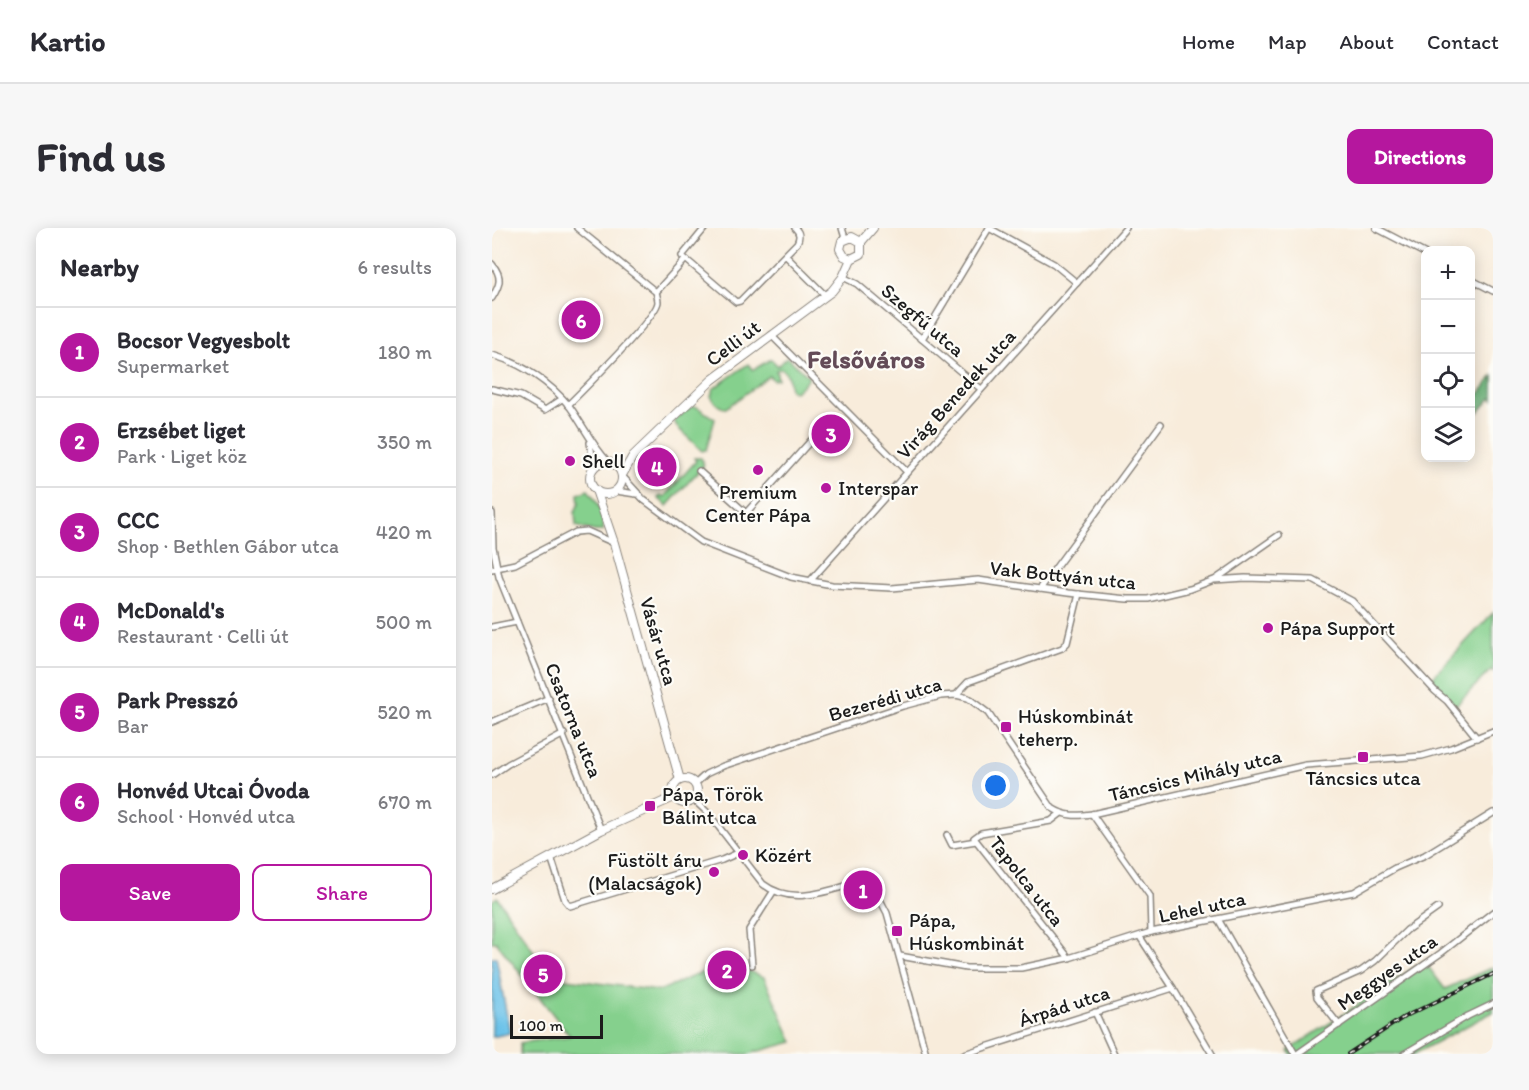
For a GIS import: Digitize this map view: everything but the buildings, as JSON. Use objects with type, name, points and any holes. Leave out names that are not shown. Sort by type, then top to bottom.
[{"type":"street","points":[[568,405],[626,346],[658,302],[656,292],[577,228]]},
{"type":"street","points":[[705,228],[682,256],[736,302],[740,301],[786,256],[800,239],[795,228]]},
{"type":"street","points":[[842,228],[845,238]]},
{"type":"street","name":"Celli út","points":[[622,476],[633,456],[712,380],[825,296],[843,277],[851,259],[861,254],[861,242],[873,228]]},
{"type":"street","points":[[922,339],[989,228],[1054,264],[1077,283]]},
{"type":"street","name":"Virág Benedek utca","points":[[810,581],[906,471],[1126,228]]},
{"type":"street","points":[[1376,228],[1421,252]]},
{"type":"street","points":[[851,259],[841,253],[840,245],[845,238],[852,237],[861,242]]},
{"type":"street","points":[[786,256],[825,296]]},
{"type":"street","points":[[656,292],[685,260]]},
{"type":"street","points":[[492,264],[499,272],[500,280],[492,298]]},
{"type":"street","name":"Szegfű utca","points":[[843,277],[857,284],[981,389]]},
{"type":"street","points":[[1475,282],[1493,291]]},
{"type":"street","points":[[771,335],[906,471]]},
{"type":"street","points":[[492,355],[521,367],[544,381],[568,405],[589,438],[610,462],[618,467],[622,476],[620,485],[604,512]]},
{"type":"street","points":[[492,388],[521,396],[545,411],[562,399]]},
{"type":"street","points":[[699,471],[746,513],[832,417]]},
{"type":"street","points":[[1040,589],[1161,424]]},
{"type":"street","points":[[589,438],[593,462],[590,478],[596,490],[603,493],[638,494]]},
{"type":"street","name":"Celli út","points":[[610,462],[633,456]]},
{"type":"street","points":[[592,470],[596,465],[610,462]]},
{"type":"street","name":"Vak Bottyán utca","points":[[622,476],[662,515],[701,542],[790,577],[810,581],[862,588],[892,588],[978,580],[1079,594],[1148,599],[1190,589],[1214,580],[1245,578],[1313,580],[1352,601],[1435,691],[1447,701],[1477,738]]},
{"type":"street","name":"Vásár utca","points":[[596,490],[614,543],[680,780]]},
{"type":"street","name":"Csatorna utca","points":[[492,513],[495,569],[521,627],[601,830]]},
{"type":"street","points":[[495,569],[515,564],[576,532],[587,531],[614,543]]},
{"type":"street","points":[[1214,580],[1279,535]]},
{"type":"street","name":"Bezerédi utca","points":[[695,784],[706,774],[735,763],[903,706],[941,696],[956,695],[968,682],[1062,648],[1067,643],[1079,594]]},
{"type":"street","points":[[492,627],[517,622]]},
{"type":"street","points":[[956,695],[968,698],[988,713],[1052,808],[1060,814]]},
{"type":"street","points":[[492,722],[549,698]]},
{"type":"street","name":"Táncsics Mihály utca","points":[[1060,814],[1072,817],[1092,814],[1306,765],[1422,756],[1451,748],[1493,731]]},
{"type":"street","points":[[492,776],[508,764],[564,735]]},
{"type":"street","points":[[680,780],[688,780],[695,784],[697,792],[694,800],[683,803],[674,797],[673,789],[680,780]]},
{"type":"street","points":[[494,888],[601,830],[674,797]]},
{"type":"street","points":[[694,800],[708,813],[763,884],[773,892],[785,896],[801,896],[859,882],[869,885],[877,893],[887,913],[926,1054]]},
{"type":"street","name":"Lehel utca","points":[[900,956],[953,966],[992,969],[1021,968],[1069,958],[1151,932],[1354,892],[1395,868],[1425,855],[1493,813]]},
{"type":"street","name":"Tapolca utca","points":[[1060,814],[1051,821],[981,833],[974,838],[1069,958]]},
{"type":"street","points":[[1092,814],[1149,896],[1151,932]]},
{"type":"street","points":[[947,834],[952,845],[976,841]]},
{"type":"street","points":[[551,857],[566,902],[570,906],[722,860],[738,853]]},
{"type":"street","points":[[752,965],[749,930],[773,892]]},
{"type":"street","points":[[1339,1025],[1317,997],[1316,991],[1376,961],[1407,930],[1438,908]]},
{"type":"street","name":"Meggyes utca","points":[[1296,1054],[1441,953],[1493,912]]},
{"type":"street","points":[[1218,919],[1296,1054]]},
{"type":"street","points":[[1140,937],[1212,1054]]},
{"type":"street","name":"Árpád utca","points":[[964,1054],[1173,988]]},
{"type":"street","points":[[1404,1054],[1467,1016],[1493,1004]]},
{"type":"street","points":[[1095,1012],[1113,1054]]},
{"type":"green space","points":[[787,357],[808,376],[808,380],[795,392],[790,390],[788,376],[782,369],[776,370],[778,379],[773,380],[769,376],[726,408],[717,404],[711,396],[713,389],[748,364],[753,370],[771,359],[778,366]]},
{"type":"green space","points":[[1493,376],[1493,400],[1491,398],[1478,413],[1475,409],[1475,399]]},
{"type":"green space","points":[[692,406],[715,419],[706,450],[702,451],[678,428],[674,421]]},
{"type":"green space","points":[[694,458],[701,458],[704,465],[667,506],[658,498],[661,495],[664,497],[696,461]]},
{"type":"green space","points":[[588,490],[600,510],[603,531],[593,531],[576,526],[575,512],[579,503],[578,494]]},
{"type":"green space","points":[[1493,613],[1493,672],[1491,670],[1455,706],[1430,680]]},
{"type":"green space","points":[[497,897],[551,977],[659,991],[726,962],[764,977],[793,1042],[748,1054],[520,1054],[520,1043],[570,1036],[496,942],[492,942],[492,901]]},
{"type":"green space","points":[[1424,961],[1445,989],[1493,967],[1493,1012],[1414,1054],[1291,1054],[1289,1050]]},
{"type":"water","points":[[496,957],[510,1033],[492,1037],[492,958]]},
{"type":"railway","points":[[1348,1054],[1404,1017],[1493,974]]},
{"type":"place","name":"Honvéd Utcai Óvoda","points":[[581,320]]},
{"type":"place","name":"CCC","points":[[831,434]]},
{"type":"place","name":"Shell","points":[[570,461]]},
{"type":"place","name":"McDonald's","points":[[657,467]]},
{"type":"place","name":"Premium Center Pápa","points":[[758,470]]},
{"type":"place","name":"Interspar","points":[[826,488]]},
{"type":"place","name":"Pápa Support","points":[[1268,628]]},
{"type":"place","name":"Húskombinát teherp.","points":[[1006,727]]},
{"type":"place","name":"Táncsics utca","points":[[1363,757]]},
{"type":"place","name":"Pápa, Török Bálint utca","points":[[650,806]]},
{"type":"place","name":"Közért","points":[[743,855]]},
{"type":"place","name":"Füstölt áru (Malacságok)","points":[[714,872]]},
{"type":"place","name":"Bocsor Vegyesbolt","points":[[863,890]]},
{"type":"place","name":"Pápa, Húskombinát","points":[[897,931]]},
{"type":"place","name":"Erzsébet liget","points":[[727,970]]},
{"type":"place","name":"Park Presszó","points":[[543,974]]},
{"type":"district","name":"Felsőváros","points":[[866,359]]}]
